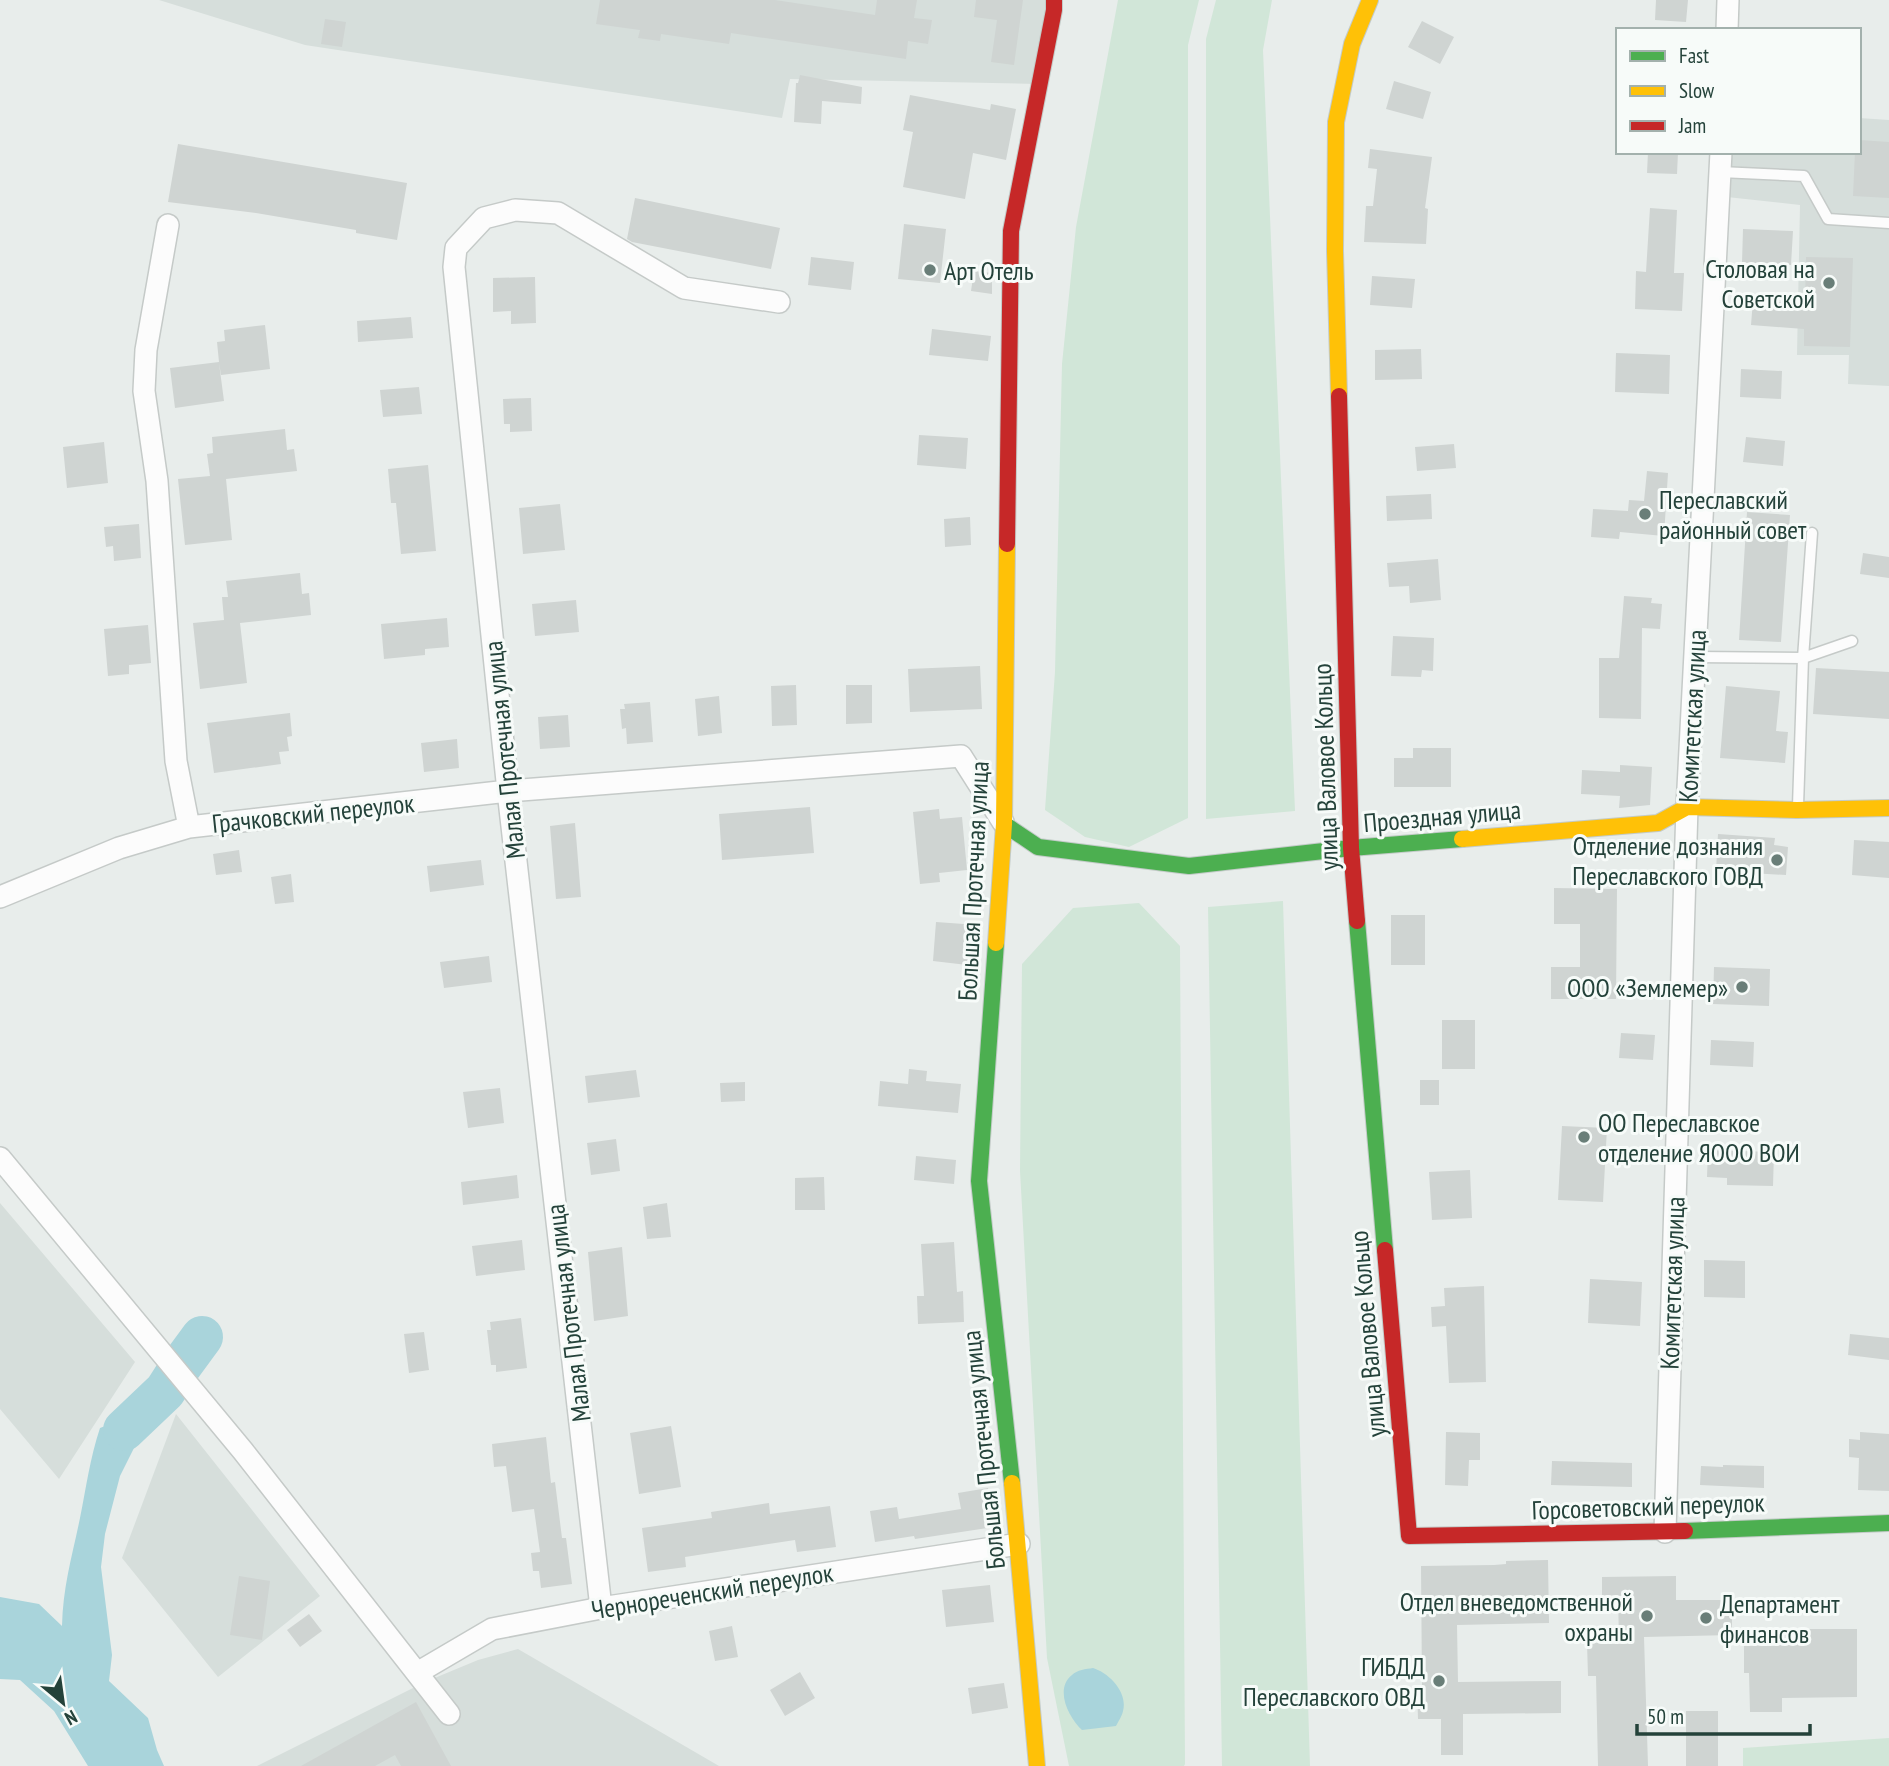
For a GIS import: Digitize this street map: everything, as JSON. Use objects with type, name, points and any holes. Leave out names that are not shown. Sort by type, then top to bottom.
[{"type":"street","name":"улица Валовое Кольцо","points":[[1370,0],[1352,44],[1336,122],[1335,251],[1351,848],[1409,1536]]},
{"type":"street","points":[[1727,28],[1728,0]]},
{"type":"street","name":"Большая Протечная улица","points":[[1037,1766],[1019,1544],[979,1181],[1004,824],[1011,231],[1055,3]]},
{"type":"street","name":"Комитетская улица","points":[[1665,1532],[1687,807],[1720,162]]},
{"type":"street","name":"Малая Протечная улица","points":[[601,1608],[508,791],[454,267],[456,247],[484,218],[515,210],[558,213],[684,288],[779,302]]},
{"type":"street","name":"Грачковский переулок","points":[[168,225],[146,350],[144,391],[157,481],[176,761],[189,827],[508,791],[961,756],[1004,824]]},
{"type":"street","name":"Проездная улица","points":[[1004,824],[1038,847],[1189,866],[1351,848],[1658,823],[1687,807],[1797,810],[1889,808]]},
{"type":"street","points":[[0,897],[119,848],[189,827]]},
{"type":"street","points":[[0,1158],[243,1451],[449,1714]]},
{"type":"street","name":"Горсоветовский переулок","points":[[1409,1536],[1665,1532],[1889,1523]]},
{"type":"street","name":"Чернореченский переулок","points":[[417,1673],[492,1629],[601,1608],[1019,1544]]},
{"type":"lane","points":[[1720,162],[1804,176],[1828,219],[1889,223]]},
{"type":"lane","points":[[1797,810],[1803,658],[1812,533]]},
{"type":"lane","points":[[1695,657],[1803,658],[1852,641]]},
{"type":"shaded area","points":[[159,0],[1051,0],[1037,84],[790,79],[782,118],[305,45]]},
{"type":"shaded area","points":[[1861,118],[1889,120],[1889,386],[1848,384],[1849,355],[1797,355],[1800,205],[1727,197],[1729,154],[1861,154]]},
{"type":"shaded area","points":[[0,1203],[135,1362],[59,1479],[0,1409]]},
{"type":"shaded area","points":[[176,1414],[320,1596],[218,1677],[122,1558]]},
{"type":"shaded area","points":[[518,1649],[719,1766],[257,1766],[425,1682],[478,1660]]},
{"type":"green space","points":[[1118,0],[1199,0],[1188,45],[1188,818],[1129,847],[1085,837],[1045,810],[1055,672],[1062,364],[1076,227]]},
{"type":"green space","points":[[1216,0],[1272,0],[1263,50],[1295,811],[1206,819],[1206,39]]},
{"type":"green space","points":[[1283,901],[1310,1766],[1222,1766],[1208,907]]},
{"type":"green space","points":[[1139,903],[1180,946],[1185,1764],[1069,1766],[1047,1658],[1020,1171],[1022,964],[1073,908]]},
{"type":"green space","points":[[1889,1738],[1889,1766],[1743,1766],[1743,1748]]},
{"type":"water","points":[[144,1386],[167,1389],[165,1407],[138,1440],[120,1476],[105,1534],[101,1567],[112,1655],[109,1681],[148,1718],[164,1766],[88,1766],[54,1711],[20,1680],[0,1679],[0,1597],[39,1604],[62,1626],[68,1572],[100,1428],[113,1423],[130,1398]]},
{"type":"water","points":[[1093,1668],[1116,1684],[1123,1697],[1123,1711],[1116,1726],[1082,1730],[1068,1711],[1064,1688],[1074,1673]]},
{"type":"building","points":[[600,0],[775,0],[875,15],[877,0],[917,0],[914,18],[932,20],[928,44],[908,41],[906,59],[731,33],[729,44],[661,34],[660,41],[638,38],[640,30],[596,24]]},
{"type":"building","points":[[976,0],[1023,0],[1014,65],[991,62],[997,20],[974,17]]},
{"type":"building","points":[[1656,0],[1688,0],[1686,22],[1655,20]]},
{"type":"building","points":[[325,19],[346,22],[342,47],[321,44]]},
{"type":"building","points":[[1422,21],[1454,37],[1440,64],[1408,47]]},
{"type":"building","points":[[800,75],[862,87],[861,104],[822,101],[821,124],[794,122],[796,83]]},
{"type":"building","points":[[1394,81],[1431,92],[1423,119],[1386,109]]},
{"type":"building","points":[[910,95],[990,110],[991,104],[1016,109],[1006,160],[973,153],[965,199],[903,187],[913,132],[903,130]]},
{"type":"building","points":[[1861,140],[1889,142],[1889,198],[1853,196],[1855,154],[1861,154]]},
{"type":"building","points":[[178,144],[407,183],[397,240],[356,233],[356,230],[256,213],[168,202]]},
{"type":"building","points":[[1370,149],[1432,157],[1425,208],[1428,209],[1426,244],[1364,242],[1366,206],[1373,206],[1377,169],[1368,168]]},
{"type":"building","points":[[1648,154],[1678,154],[1677,174],[1647,173]]},
{"type":"building","points":[[635,198],[780,228],[771,269],[632,242],[627,239]]},
{"type":"building","points":[[1650,208],[1677,210],[1674,273],[1684,273],[1682,311],[1635,309],[1636,271],[1646,272]]},
{"type":"building","points":[[904,224],[946,229],[940,283],[898,279]]},
{"type":"building","points":[[1743,229],[1793,231],[1791,265],[1742,263]]},
{"type":"building","points":[[811,257],[854,262],[851,290],[808,285]]},
{"type":"building","name":"Столовая на Советской","points":[[1806,257],[1853,258],[1850,347],[1804,346],[1804,329],[1751,325],[1753,300],[1805,304]]},
{"type":"building","points":[[974,271],[992,273],[992,294],[971,291]]},
{"type":"building","points":[[1372,276],[1415,279],[1412,308],[1370,305]]},
{"type":"building","points":[[535,277],[536,323],[511,324],[511,311],[493,312],[493,278]]},
{"type":"building","points":[[411,317],[413,338],[358,342],[357,321]]},
{"type":"building","points":[[265,325],[270,369],[221,375],[219,363],[224,401],[175,408],[170,368],[219,362],[217,342],[225,341],[224,330]]},
{"type":"building","points":[[932,329],[991,336],[988,361],[929,355]]},
{"type":"building","points":[[1421,349],[1422,379],[1375,380],[1375,350]]},
{"type":"building","points":[[1616,353],[1670,355],[1669,394],[1615,392]]},
{"type":"building","points":[[1741,369],[1782,371],[1781,399],[1740,397]]},
{"type":"building","points":[[419,387],[422,414],[383,417],[380,390]]},
{"type":"building","points":[[531,398],[532,431],[510,432],[510,424],[504,424],[503,399]]},
{"type":"building","points":[[285,429],[287,450],[294,449],[297,471],[226,479],[232,540],[185,545],[178,479],[210,476],[207,454],[213,453],[212,437]]},
{"type":"building","points":[[919,435],[968,438],[966,469],[917,465]]},
{"type":"building","points":[[1746,437],[1785,441],[1783,466],[1743,462]]},
{"type":"building","points":[[104,442],[108,483],[67,488],[63,447]]},
{"type":"building","points":[[1454,444],[1456,468],[1417,471],[1415,447]]},
{"type":"building","points":[[428,465],[436,551],[401,554],[396,503],[391,503],[388,469]]},
{"type":"building","points":[[1647,471],[1668,473],[1664,536],[1620,532],[1619,539],[1591,537],[1593,509],[1628,511],[1629,500],[1644,501]]},
{"type":"building","points":[[1431,494],[1432,519],[1387,521],[1386,496]]},
{"type":"building","points":[[560,504],[565,550],[523,554],[519,508]]},
{"type":"building","points":[[1747,512],[1790,515],[1781,642],[1739,640]]},
{"type":"building","points":[[970,517],[971,545],[945,547],[944,519]]},
{"type":"building","points":[[139,524],[141,558],[114,561],[113,546],[106,547],[104,527]]},
{"type":"building","points":[[1863,553],[1889,557],[1889,578],[1860,574]]},
{"type":"building","points":[[1438,559],[1441,600],[1410,603],[1409,586],[1389,587],[1387,563]]},
{"type":"building","points":[[300,573],[302,594],[309,593],[311,615],[240,623],[247,683],[200,689],[193,623],[224,620],[222,597],[228,597],[226,581]]},
{"type":"building","points":[[1624,596],[1652,598],[1651,603],[1662,604],[1660,629],[1642,628],[1641,719],[1599,718],[1599,658],[1619,658]]},
{"type":"building","points":[[576,600],[579,632],[535,636],[532,604]]},
{"type":"building","points":[[447,618],[449,647],[425,649],[425,655],[384,659],[381,624]]},
{"type":"building","points":[[148,625],[151,663],[129,665],[129,674],[108,676],[104,629]]},
{"type":"building","points":[[1393,636],[1434,638],[1433,671],[1422,670],[1421,677],[1391,676]]},
{"type":"building","points":[[980,666],[982,709],[910,712],[908,669]]},
{"type":"building","points":[[1816,668],[1889,672],[1889,719],[1813,714]]},
{"type":"building","points":[[796,685],[797,725],[772,726],[771,686]]},
{"type":"building","points":[[846,685],[872,685],[872,723],[846,724]]},
{"type":"building","points":[[1726,686],[1780,691],[1776,731],[1788,732],[1785,763],[1720,758]]},
{"type":"building","points":[[719,696],[722,733],[698,736],[695,699]]},
{"type":"building","points":[[650,702],[653,742],[627,744],[626,728],[622,729],[620,709],[625,709],[624,704]]},
{"type":"building","points":[[290,713],[292,736],[287,737],[289,751],[279,752],[281,764],[214,773],[207,723]]},
{"type":"building","points":[[568,715],[570,747],[540,749],[538,717]]},
{"type":"building","points":[[457,739],[459,768],[424,772],[421,743]]},
{"type":"building","points":[[1413,748],[1451,748],[1451,787],[1394,787],[1394,758],[1413,758]]},
{"type":"building","points":[[1620,765],[1652,767],[1650,805],[1619,808],[1620,796],[1581,794],[1582,770],[1620,772]]},
{"type":"building","points":[[810,807],[814,853],[722,860],[719,814]]},
{"type":"building","points":[[939,809],[940,819],[962,817],[967,870],[939,873],[940,882],[920,884],[913,812]]},
{"type":"building","points":[[575,823],[581,897],[556,899],[550,826]]},
{"type":"building","points":[[1718,834],[1775,838],[1774,845],[1788,847],[1786,875],[1716,871]]},
{"type":"building","points":[[1854,840],[1889,842],[1889,878],[1852,875]]},
{"type":"building","points":[[239,850],[242,872],[216,875],[213,854]]},
{"type":"building","points":[[481,860],[484,885],[430,892],[427,866]]},
{"type":"building","points":[[291,874],[294,902],[275,904],[271,877]]},
{"type":"building","points":[[1554,888],[1617,889],[1616,999],[1551,999],[1551,967],[1580,967],[1580,924],[1554,924]]},
{"type":"building","points":[[1391,915],[1425,915],[1425,965],[1391,965]]},
{"type":"building","points":[[936,922],[978,925],[976,966],[933,961]]},
{"type":"building","points":[[489,956],[492,982],[444,988],[440,962]]},
{"type":"building","name":"ООО «Землемер»","points":[[1714,967],[1770,969],[1769,1006],[1713,1004]]},
{"type":"building","points":[[1442,1020],[1475,1020],[1475,1069],[1442,1069]]},
{"type":"building","points":[[1621,1033],[1655,1035],[1653,1060],[1619,1058]]},
{"type":"building","points":[[1711,1040],[1754,1042],[1753,1067],[1710,1065]]},
{"type":"building","points":[[909,1069],[927,1071],[926,1081],[961,1084],[958,1113],[878,1106],[880,1081],[908,1084]]},
{"type":"building","points":[[636,1070],[640,1097],[588,1103],[585,1076]]},
{"type":"building","points":[[1420,1080],[1439,1080],[1439,1105],[1420,1105]]},
{"type":"building","points":[[745,1082],[745,1101],[721,1102],[720,1083]]},
{"type":"building","points":[[500,1088],[504,1123],[468,1128],[463,1092]]},
{"type":"building","points":[[1562,1126],[1607,1128],[1603,1202],[1558,1200]]},
{"type":"building","points":[[616,1139],[620,1171],[591,1175],[587,1143]]},
{"type":"building","points":[[1708,1150],[1774,1152],[1773,1186],[1727,1185],[1727,1178],[1707,1177]]},
{"type":"building","points":[[916,1156],[956,1160],[954,1184],[914,1180]]},
{"type":"building","points":[[1470,1170],[1472,1218],[1432,1220],[1429,1172]]},
{"type":"building","points":[[517,1175],[519,1198],[463,1205],[461,1182]]},
{"type":"building","points":[[824,1177],[825,1210],[795,1210],[795,1178]]},
{"type":"building","points":[[667,1203],[671,1237],[647,1239],[643,1207]]},
{"type":"building","points":[[522,1240],[525,1270],[476,1276],[472,1246]]},
{"type":"building","points":[[954,1242],[957,1292],[963,1291],[964,1322],[918,1324],[917,1296],[924,1296],[921,1244]]},
{"type":"building","points":[[622,1247],[628,1316],[594,1321],[588,1252]]},
{"type":"building","points":[[1704,1260],[1745,1261],[1745,1298],[1704,1297]]},
{"type":"building","points":[[1590,1279],[1642,1282],[1640,1326],[1588,1323]]},
{"type":"building","points":[[1484,1286],[1486,1382],[1449,1383],[1446,1326],[1432,1327],[1431,1307],[1445,1306],[1444,1288]]},
{"type":"building","points":[[521,1318],[527,1368],[496,1372],[496,1365],[491,1365],[487,1330],[491,1330],[490,1322]]},
{"type":"building","points":[[424,1332],[429,1370],[409,1373],[404,1334]]},
{"type":"building","points":[[1850,1334],[1889,1338],[1889,1360],[1848,1355]]},
{"type":"building","points":[[671,1426],[681,1487],[639,1494],[630,1433]]},
{"type":"building","points":[[1446,1432],[1480,1433],[1480,1460],[1469,1460],[1468,1486],[1445,1485]]},
{"type":"building","points":[[1860,1432],[1889,1434],[1889,1491],[1858,1490],[1859,1458],[1849,1457],[1849,1439],[1860,1440]]},
{"type":"building","points":[[546,1437],[551,1483],[555,1482],[562,1538],[566,1538],[572,1584],[541,1588],[539,1571],[533,1571],[531,1553],[540,1552],[534,1509],[512,1512],[506,1466],[494,1467],[492,1444]]},
{"type":"building","points":[[1552,1461],[1632,1463],[1632,1487],[1551,1485]]},
{"type":"building","points":[[1701,1466],[1764,1466],[1764,1488],[1700,1485]]},
{"type":"building","points":[[988,1488],[994,1527],[875,1542],[870,1511],[897,1507],[899,1519],[961,1509],[958,1493]]},
{"type":"building","points":[[769,1503],[770,1514],[830,1506],[836,1547],[797,1552],[795,1540],[685,1557],[686,1567],[648,1572],[642,1528],[712,1518],[711,1512]]},
{"type":"building","points":[[1548,1560],[1549,1623],[1457,1625],[1458,1682],[1561,1681],[1561,1713],[1463,1714],[1463,1755],[1441,1755],[1441,1719],[1418,1719],[1417,1687],[1422,1687],[1421,1566],[1494,1565],[1506,1564],[1506,1561]]},
{"type":"building","points":[[239,1576],[270,1581],[262,1640],[230,1635]]},
{"type":"building","points":[[1676,1576],[1676,1600],[1732,1600],[1732,1635],[1644,1637],[1648,1766],[1598,1766],[1596,1676],[1588,1676],[1587,1643],[1619,1642],[1618,1595],[1602,1596],[1602,1577]]},
{"type":"building","points":[[990,1585],[994,1622],[946,1627],[942,1590]]},
{"type":"building","points":[[309,1614],[322,1631],[300,1647],[287,1630]]},
{"type":"building","points":[[732,1626],[738,1657],[715,1661],[709,1631]]},
{"type":"building","points":[[1744,1629],[1857,1629],[1857,1697],[1782,1698],[1782,1712],[1750,1712],[1749,1673],[1744,1673]]},
{"type":"building","points":[[800,1672],[815,1698],[785,1716],[770,1690]]},
{"type":"building","points":[[1004,1683],[1008,1708],[972,1714],[968,1688]]},
{"type":"building","points":[[416,1702],[451,1766],[401,1766],[395,1755],[375,1766],[301,1766]]},
{"type":"building","points":[[1686,1711],[1718,1711],[1718,1766],[1686,1766]]},
{"type":"waterway","points":[[180,1367],[202,1337]]},
{"type":"waterway","points":[[124,1430],[165,1391],[174,1377]]},
{"type":"traffic: fast","points":[[1004,824],[1038,847],[1189,866],[1462,839]]},
{"type":"traffic: fast","points":[[1357,921],[1385,1250]]},
{"type":"traffic: fast","points":[[996,943],[979,1181],[1012,1483]]},
{"type":"traffic: fast","points":[[1685,1531],[1889,1523]]},
{"type":"traffic: slow","points":[[1339,396],[1335,251],[1336,122],[1352,44],[1370,0]]},
{"type":"traffic: slow","points":[[996,943],[1004,824],[1007,544]]},
{"type":"traffic: slow","points":[[1462,839],[1658,823],[1687,807],[1797,810],[1889,808]]},
{"type":"traffic: slow","points":[[1012,1483],[1037,1766]]},
{"type":"traffic: jam","points":[[1007,544],[1011,231],[1054,0]]},
{"type":"traffic: jam","points":[[1339,396],[1351,848],[1357,921]]},
{"type":"traffic: jam","points":[[1385,1250],[1409,1536],[1685,1531]]},
{"type":"place","name":"Арт Отель","points":[[930,270]]},
{"type":"place","name":"Столовая на Советской","points":[[1829,283]]},
{"type":"place","name":"Переславский районный совет","points":[[1645,514]]},
{"type":"place","name":"Отделение дознания Переславского ГОВД","points":[[1777,860]]},
{"type":"place","name":"ООО «Землемер»","points":[[1742,987]]},
{"type":"place","name":"ОО Переславское отделение ЯООО ВОИ","points":[[1584,1137]]},
{"type":"place","name":"Отдел вневедомственной охраны","points":[[1647,1616]]},
{"type":"place","name":"Департамент финансов","points":[[1706,1618]]},
{"type":"place","name":"ГИБДД Переславского ОВД","points":[[1439,1681]]}]
